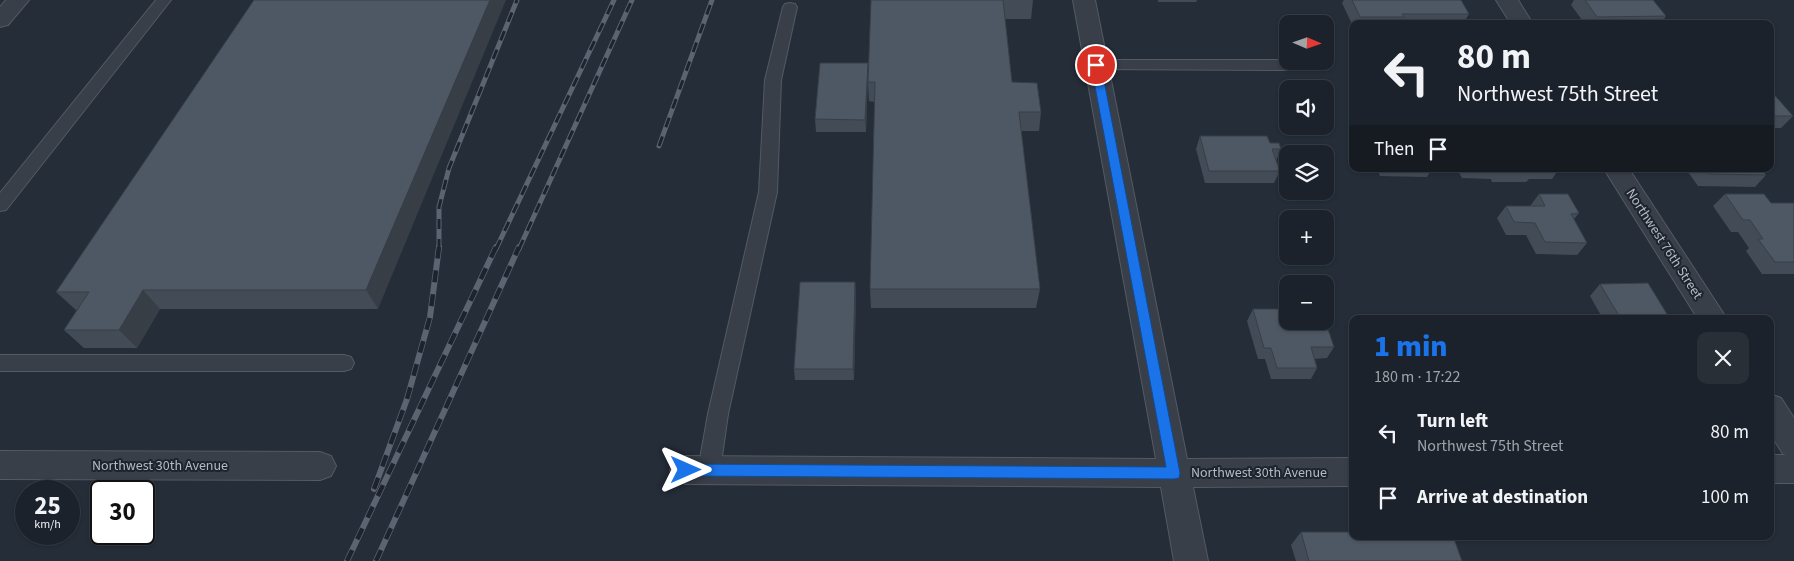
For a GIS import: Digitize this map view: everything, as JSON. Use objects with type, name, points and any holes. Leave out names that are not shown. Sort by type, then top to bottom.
[{"type":"street","points":[[0,20],[18,0]]},
{"type":"street","points":[[1084,0],[1191,561]]},
{"type":"street","points":[[1507,0],[1520,20]]},
{"type":"street","name":"Northwest 76th Street","points":[[1618,172],[1710,315]]},
{"type":"street","points":[[1774,413],[1794,444]]},
{"type":"street","name":"Northwest 30th Avenue","points":[[0,465],[320,466]]},
{"type":"street","points":[[1774,469],[1794,469]]},
{"type":"street","name":"Northwest 30th Avenue","points":[[697,470],[1174,473],[1349,472]]},
{"type":"lane","points":[[0,205],[164,0]]},
{"type":"lane","points":[[697,470],[718,414],[768,192],[773,80],[790,7]]},
{"type":"lane","points":[[1096,65],[1279,64]]},
{"type":"lane","points":[[0,363],[344,363]]},
{"type":"building","points":[[254,0],[490,0],[366,290],[143,290],[119,330],[64,330],[89,292],[56,292]]},
{"type":"building","points":[[871,0],[1003,0],[1012,82],[1037,83],[1041,112],[1019,112],[1040,289],[870,289],[875,82],[868,82]]},
{"type":"building","points":[[1352,0],[1461,0],[1469,14],[1402,14],[1404,17],[1360,17]]},
{"type":"building","points":[[1585,0],[1653,0],[1666,16],[1597,17]]},
{"type":"building","points":[[820,63],[868,63],[865,120],[815,119]]},
{"type":"building","points":[[1774,95],[1793,116],[1774,116]]},
{"type":"building","points":[[1200,136],[1267,136],[1270,143],[1279,143],[1279,149],[1272,149],[1279,171],[1209,171]]},
{"type":"building","points":[[1707,172],[1764,172],[1766,175],[1709,174]]},
{"type":"building","points":[[1539,194],[1568,194],[1579,213],[1571,214],[1587,243],[1545,242],[1535,223],[1514,222],[1506,206],[1545,206]]},
{"type":"building","points":[[1725,194],[1764,194],[1771,203],[1794,203],[1794,262],[1775,262],[1758,239],[1763,239],[1750,220],[1743,220]]},
{"type":"building","points":[[800,282],[855,282],[853,369],[794,369]]},
{"type":"building","points":[[1648,283],[1668,315],[1619,315],[1600,284]]},
{"type":"building","points":[[1253,309],[1279,309],[1279,330],[1328,330],[1334,347],[1311,347],[1317,368],[1277,368],[1271,348],[1264,348]]},
{"type":"building","points":[[1301,532],[1349,532],[1349,540],[1454,540],[1462,561],[1309,561]]},
{"type":"railway","points":[[439,247],[439,207],[449,168],[517,0]]},
{"type":"railway","points":[[496,249],[614,0]]},
{"type":"railway","points":[[519,249],[632,0]]},
{"type":"railway","points":[[659,146],[712,0]]},
{"type":"railway","points":[[374,489],[407,399],[430,317],[439,247]]},
{"type":"railway","points":[[347,561],[496,247]]},
{"type":"railway","points":[[376,561],[519,247]]},
{"type":"route","points":[[686,470],[1174,473],[1096,65]]}]
